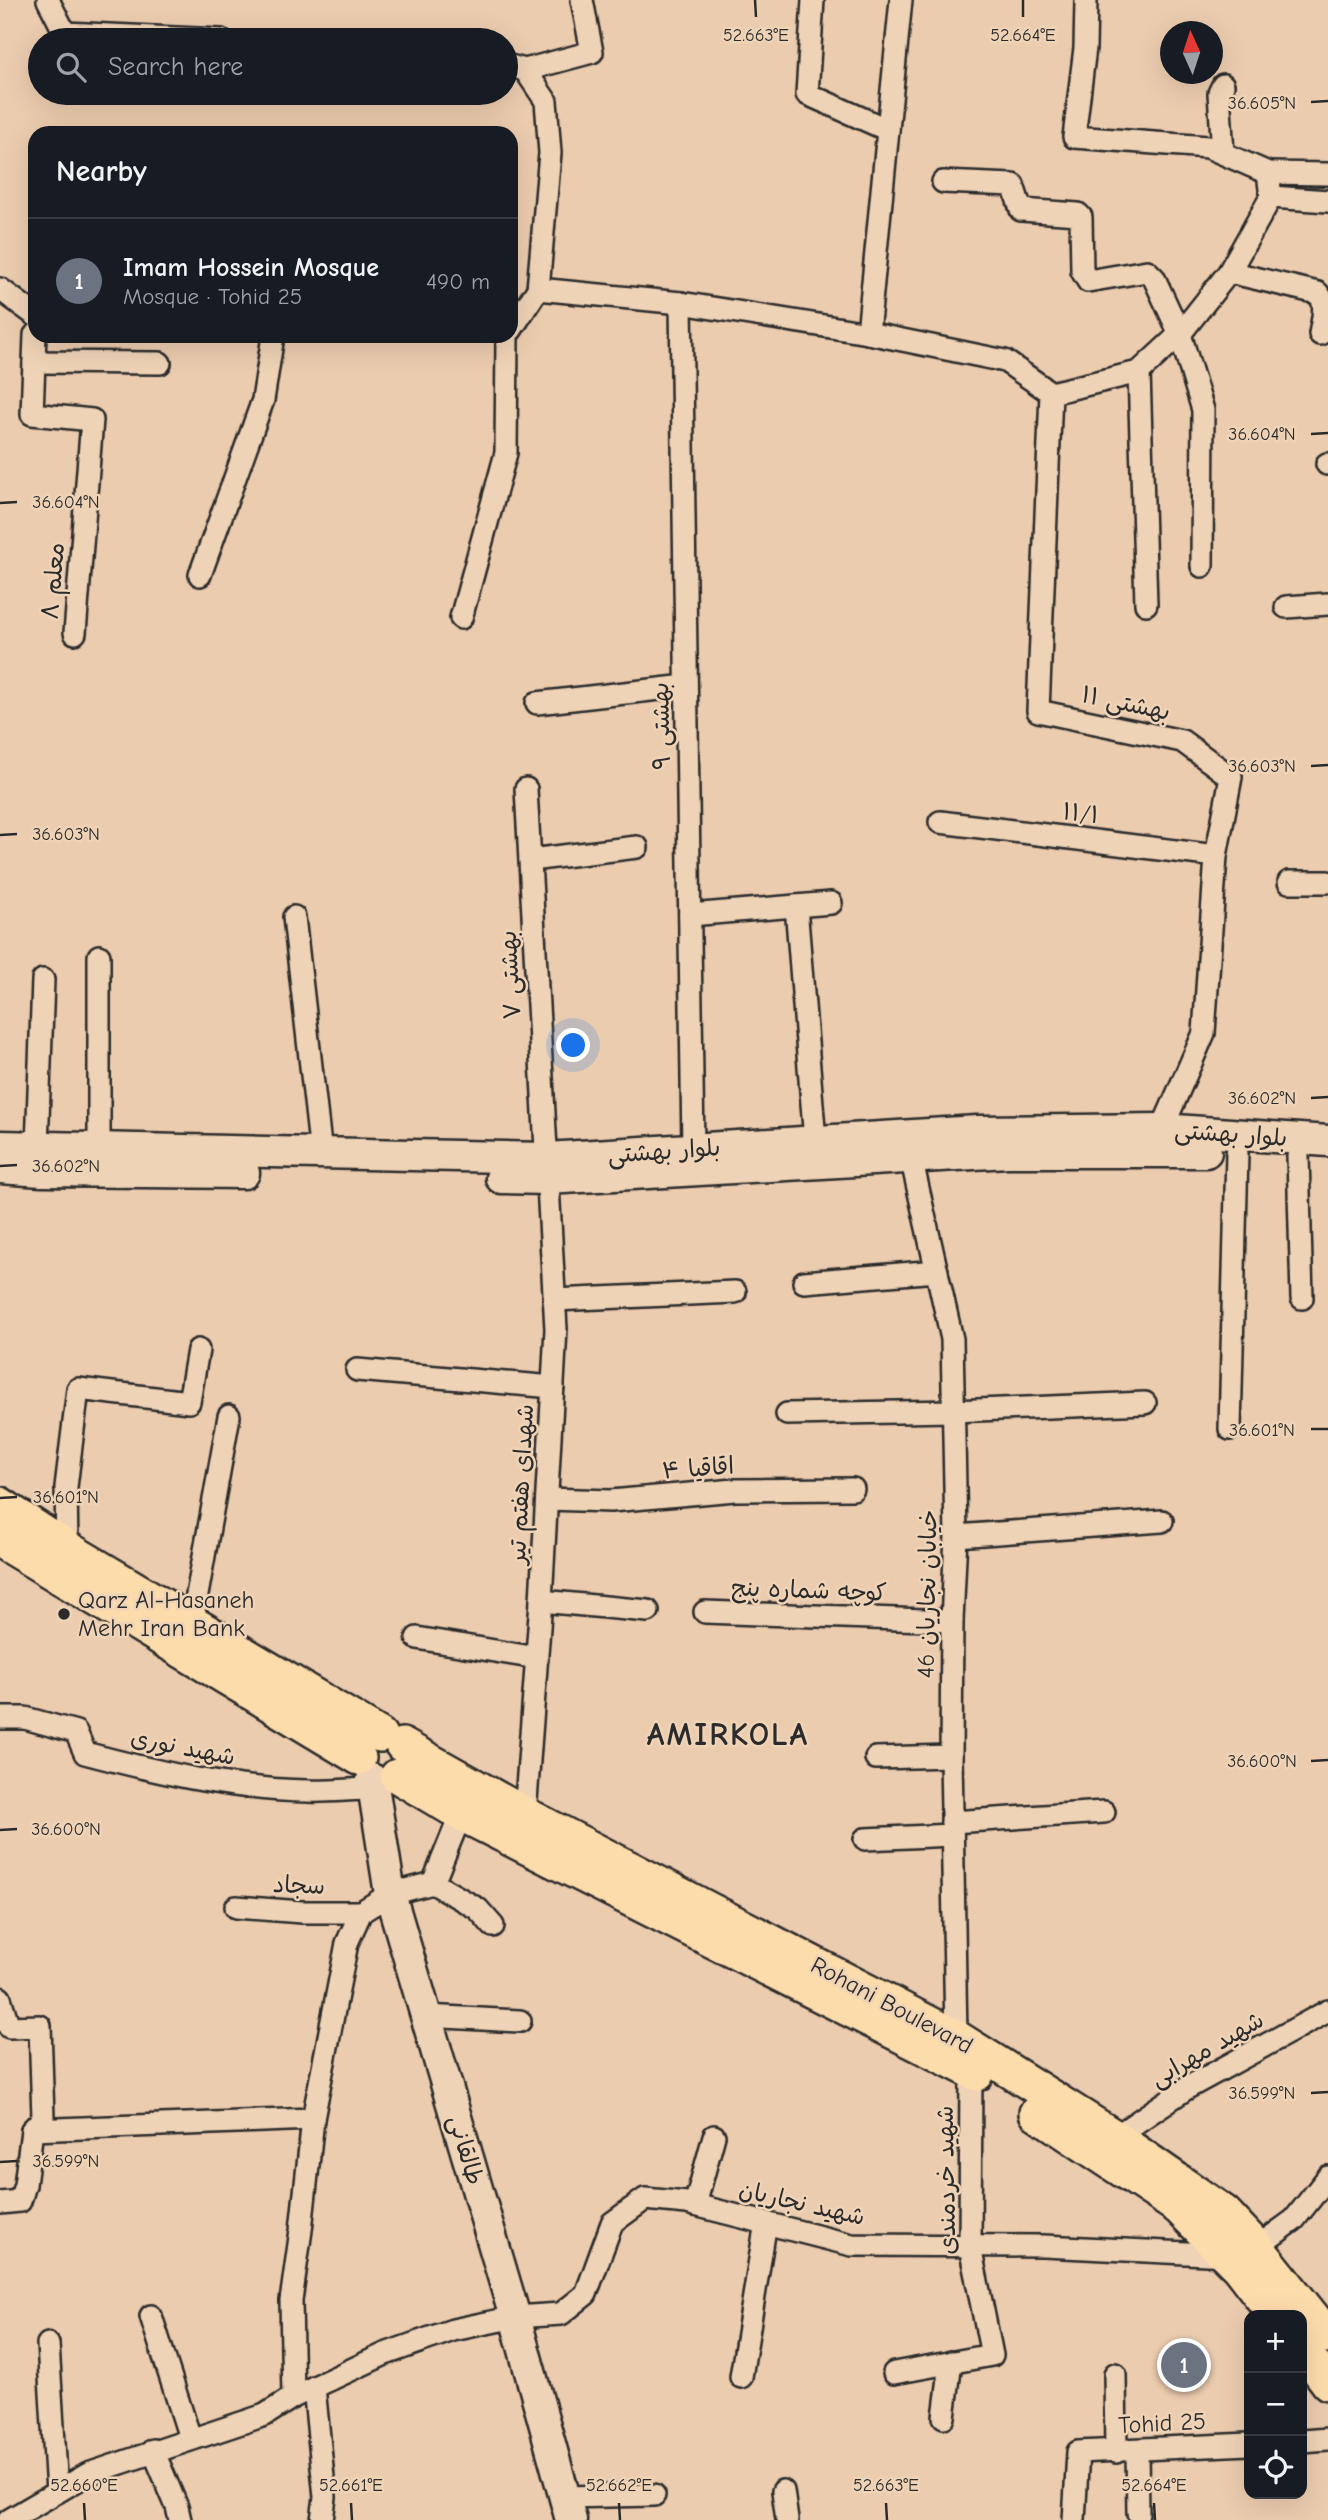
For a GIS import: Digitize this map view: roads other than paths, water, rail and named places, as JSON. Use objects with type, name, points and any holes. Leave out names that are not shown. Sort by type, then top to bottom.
[{"type":"main road","name":"بلوار بهشتی","points":[[0,1146],[99,1148],[237,1162],[547,1168],[910,1147],[977,1131],[1162,1129],[1328,1141]]},
{"type":"main road","name":"بلوار بهشتی","points":[[0,1168],[42,1171],[237,1162],[321,1154],[547,1168],[693,1149],[814,1141],[1008,1152],[1160,1150],[1328,1158]]},
{"type":"main road","name":"Rohani Boulevard","points":[[0,1504],[67,1548],[192,1623],[381,1764],[525,1814],[957,2037],[1115,2137],[1225,2213],[1272,2310]]},
{"type":"main road","name":"Rohani Boulevard","points":[[0,1541],[381,1764],[461,1814],[971,2070],[1242,2251],[1328,2336]]},
{"type":"main road","name":"طالقانی","points":[[381,1764],[390,1894],[515,2317],[568,2509]]},
{"type":"main road","points":[[1307,2356],[1328,2383]]},
{"type":"street","points":[[48,0],[62,28]]},
{"type":"street","points":[[518,66],[592,52],[582,0]]},
{"type":"street","points":[[813,0],[807,94],[888,130]]},
{"type":"street","points":[[868,333],[901,0]]},
{"type":"street","points":[[1086,0],[1085,48],[1074,137],[1208,147],[1268,173],[1328,174]]},
{"type":"street","points":[[518,70],[545,101],[550,153],[538,289],[518,319]]},
{"type":"street","points":[[1223,85],[1219,93],[1223,153]]},
{"type":"street","points":[[538,289],[681,303],[868,333],[1005,361],[1051,393],[1139,372],[1180,334],[1229,272],[1271,197],[1268,173]]},
{"type":"street","points":[[943,182],[1013,185],[1021,210],[1078,214],[1081,217],[1082,271],[1088,281],[1147,271],[1154,278],[1180,334],[1203,410],[1202,566]]},
{"type":"street","points":[[1271,197],[1328,201]]},
{"type":"street","points":[[1229,272],[1318,293],[1325,304],[1320,334]]},
{"type":"street","points":[[0,289],[28,309]]},
{"type":"street","name":"بهشتی ۹","points":[[681,303],[693,1149]]},
{"type":"street","name":"معلم ۸","points":[[35,343],[32,414],[92,420],[75,633]]},
{"type":"street","points":[[200,575],[263,400],[272,343]]},
{"type":"street","points":[[461,618],[506,453],[506,343]]},
{"type":"street","points":[[34,362],[160,363]]},
{"type":"street","points":[[1139,372],[1146,604]]},
{"type":"street","name":"بهشتی ۱۱","points":[[1051,393],[1038,711],[1182,741],[1231,777],[1216,856],[1204,1033],[1162,1129]]},
{"type":"street","points":[[1286,607],[1328,604]]},
{"type":"street","points":[[537,703],[686,686]]},
{"type":"street","name":"بهشتی ۷","points":[[526,789],[547,1168]]},
{"type":"street","name":"۱۱/۱","points":[[940,822],[1216,856]]},
{"type":"street","points":[[530,860],[637,847]]},
{"type":"street","points":[[1289,882],[1328,881]]},
{"type":"street","points":[[690,915],[831,903]]},
{"type":"street","points":[[796,906],[814,1141]]},
{"type":"street","points":[[294,917],[321,1154]]},
{"type":"street","points":[[99,957],[99,1148]]},
{"type":"street","points":[[37,1147],[43,980]]},
{"type":"street","name":"خیابان نجاریان 46","points":[[910,1147],[952,1339],[956,1536],[951,1756],[957,2037]]},
{"type":"street","points":[[1230,1429],[1237,1153]]},
{"type":"street","points":[[1298,1156],[1302,1298]]},
{"type":"street","name":"شهدای هفتم تیر","points":[[525,1814],[541,1601],[556,1329],[547,1168]]},
{"type":"street","points":[[804,1282],[937,1271]]},
{"type":"street","points":[[554,1300],[735,1292]]},
{"type":"street","points":[[67,1548],[66,1487],[78,1389],[189,1402],[198,1350]]},
{"type":"street","points":[[357,1370],[553,1387]]},
{"type":"street","points":[[787,1415],[1145,1403]]},
{"type":"street","points":[[192,1623],[229,1416]]},
{"type":"street","name":"اقاقیا ۴","points":[[547,1499],[611,1501],[735,1490],[853,1489]]},
{"type":"street","points":[[956,1536],[1162,1521]]},
{"type":"street","points":[[541,1601],[648,1611]]},
{"type":"street","name":"کوچه شماره پنج","points":[[705,1612],[952,1621]]},
{"type":"street","points":[[417,1638],[537,1658]]},
{"type":"street","name":"شهید نوری","points":[[0,1718],[24,1717],[76,1732],[85,1753],[134,1766],[239,1786],[309,1791],[381,1764]]},
{"type":"street","points":[[876,1758],[951,1756]]},
{"type":"street","points":[[865,1839],[1104,1812]]},
{"type":"street","points":[[433,1882],[461,1814]]},
{"type":"street","points":[[293,2397],[290,2301],[313,2119],[347,1943],[361,1912],[390,1894],[433,1882],[478,1909],[493,1926]]},
{"type":"street","name":"سجاد","points":[[236,1908],[361,1912]]},
{"type":"street","points":[[0,1998],[5,2027],[40,2026],[43,2118],[32,2130],[25,2185],[20,2201],[0,2203]]},
{"type":"street","name":"شهید مهرابی","points":[[1115,2137],[1187,2088],[1328,2011]]},
{"type":"street","points":[[426,2016],[520,2021]]},
{"type":"street","name":"شهید خردمندی","points":[[894,2373],[992,2355],[970,2247],[971,2070]]},
{"type":"street","points":[[32,2130],[313,2119]]},
{"type":"street","points":[[695,2205],[714,2136]]},
{"type":"street","points":[[1242,2251],[1294,2220],[1328,2178]]},
{"type":"street","name":"شهید نجاریان","points":[[9,2520],[88,2474],[153,2450],[265,2415],[293,2397],[396,2350],[453,2330],[515,2317],[561,2314],[586,2294],[612,2222],[645,2199],[695,2205],[852,2245],[1242,2251]]},
{"type":"street","points":[[741,2377],[766,2222]]},
{"type":"street","points":[[151,2316],[190,2438]]},
{"type":"street","points":[[48,2344],[57,2493]]},
{"type":"street","points":[[944,2417],[951,2362]]},
{"type":"street","points":[[1115,2374],[1138,2514]]},
{"type":"street","points":[[314,2387],[325,2497],[322,2520]]},
{"type":"street","points":[[1307,2441],[1328,2439]]},
{"type":"street","name":"Tohid 25","points":[[1074,2520],[1078,2452],[1244,2444]]},
{"type":"street","points":[[153,2450],[180,2520]]},
{"type":"street","points":[[783,2491],[787,2520]]},
{"type":"street","points":[[568,2509],[654,2495]]},
{"type":"place","name":"Qarz Al-Hasaneh Mehr Iran Bank","points":[[64,1614]]},
{"type":"place","name":"Imam Hossein Mosque","points":[[1184,2365]]},
{"type":"district","name":"AMIRKOLA","points":[[728,1734]]}]
